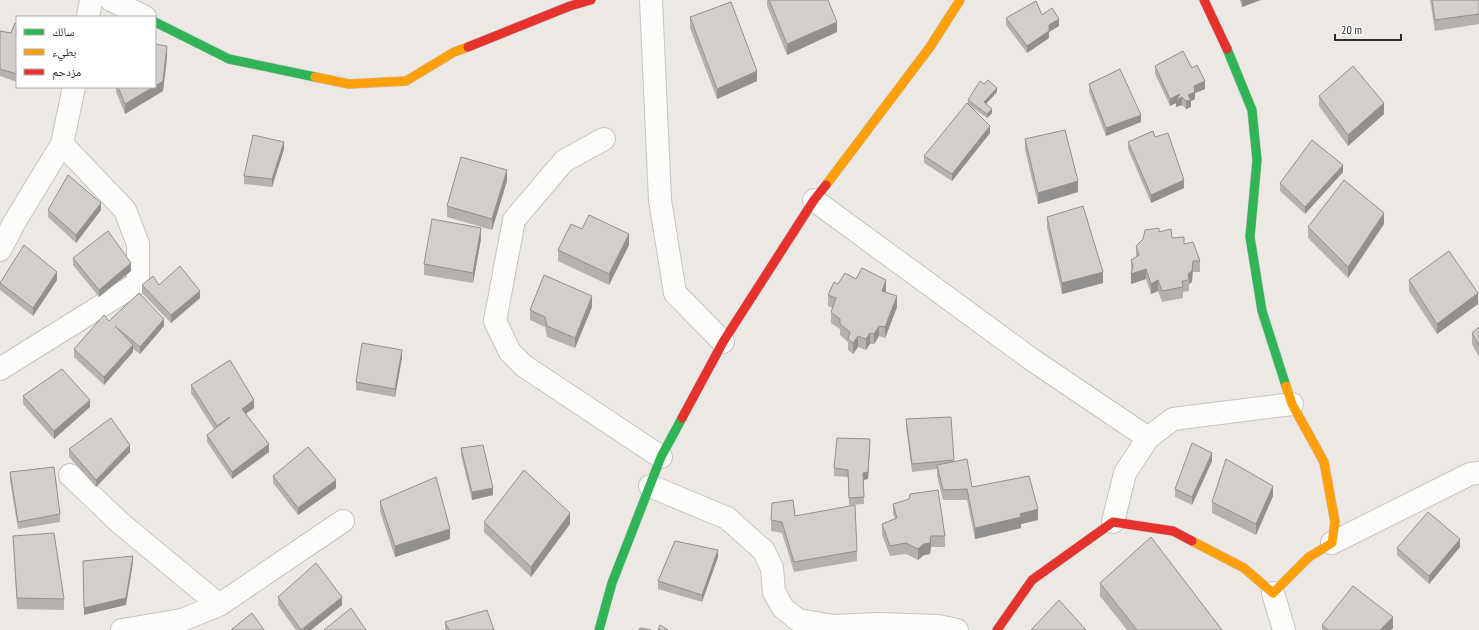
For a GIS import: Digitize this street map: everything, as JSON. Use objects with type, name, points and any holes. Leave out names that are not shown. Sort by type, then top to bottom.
[{"type":"street","points":[[88,16],[91,0]]},
{"type":"street","points":[[111,0],[143,16]]},
{"type":"street","points":[[156,22],[229,59],[342,83],[356,84],[406,81],[454,52],[570,6],[591,0]]},
{"type":"street","points":[[651,0],[660,200],[675,293],[723,342]]},
{"type":"street","points":[[600,630],[612,583],[661,457],[723,342],[814,200],[930,46],[960,0]]},
{"type":"street","points":[[1204,0],[1219,30],[1252,110],[1257,160],[1250,237],[1262,311],[1292,404],[1324,462],[1335,522],[1332,543]]},
{"type":"street","points":[[0,250],[14,223],[62,144],[74,88]]},
{"type":"street","points":[[604,139],[564,161],[514,220],[495,321],[510,352],[524,366],[661,457]]},
{"type":"street","points":[[0,369],[138,283],[138,244],[125,210],[62,144]]},
{"type":"street","points":[[814,200],[1031,359],[1148,438]]},
{"type":"street","points":[[997,630],[1032,580],[1113,522],[1125,473],[1148,438],[1173,419],[1292,404]]},
{"type":"street","points":[[1273,593],[1309,557],[1332,543],[1470,474],[1479,473]]},
{"type":"street","points":[[70,475],[119,522],[219,605]]},
{"type":"street","points":[[650,486],[727,518],[764,551],[772,568],[774,592],[783,608],[798,620],[834,626],[879,624],[938,626],[957,630]]},
{"type":"street","points":[[122,630],[182,620],[219,605],[343,521]]},
{"type":"street","points":[[1113,522],[1173,531],[1244,568],[1273,593],[1284,630]]},
{"type":"building","points":[[769,0],[828,0],[837,22],[787,44]]},
{"type":"building","points":[[1432,0],[1479,0],[1479,14],[1435,20]]},
{"type":"building","points":[[1036,1],[1042,15],[1052,8],[1059,19],[1049,25],[1049,31],[1027,46],[1006,18]]},
{"type":"building","points":[[731,2],[757,71],[717,89],[690,17]]},
{"type":"building","points":[[15,23],[16,74],[0,69],[0,31],[11,33]]},
{"type":"building","points":[[156,44],[167,46],[163,81],[156,85]]},
{"type":"building","points":[[1183,51],[1192,68],[1197,65],[1205,81],[1194,86],[1195,92],[1188,95],[1191,100],[1186,101],[1182,97],[1176,100],[1180,94],[1170,99],[1155,66]]},
{"type":"building","points":[[1353,66],[1384,103],[1348,135],[1319,96]]},
{"type":"building","points":[[1120,69],[1141,115],[1106,128],[1089,84]]},
{"type":"building","points":[[988,80],[997,88],[984,102],[992,109],[987,114],[968,100],[980,81],[984,84]]},
{"type":"building","points":[[118,88],[151,88],[125,104]]},
{"type":"building","points":[[967,103],[990,126],[952,174],[924,156]]},
{"type":"building","points":[[1065,130],[1078,181],[1038,193],[1025,139]]},
{"type":"building","points":[[1153,131],[1155,137],[1168,133],[1184,180],[1151,195],[1128,142]]},
{"type":"building","points":[[253,135],[284,142],[272,179],[244,176]]},
{"type":"building","points":[[1312,140],[1343,165],[1305,207],[1280,183]]},
{"type":"building","points":[[461,157],[507,170],[492,219],[447,206]]},
{"type":"building","points":[[68,175],[101,203],[76,235],[48,210]]},
{"type":"building","points":[[1344,180],[1384,213],[1348,267],[1308,227]]},
{"type":"building","points":[[1083,206],[1103,272],[1062,283],[1047,217]]},
{"type":"building","points":[[589,215],[629,234],[609,274],[558,250],[571,224],[582,229]]},
{"type":"building","points":[[432,219],[481,228],[473,273],[424,264]]},
{"type":"building","points":[[1159,228],[1159,232],[1171,229],[1172,238],[1184,237],[1184,244],[1193,242],[1200,261],[1193,261],[1192,271],[1188,274],[1189,280],[1182,281],[1183,287],[1162,291],[1158,280],[1151,284],[1146,269],[1131,274],[1133,266],[1131,260],[1139,255],[1136,246],[1143,239],[1145,230]]},
{"type":"building","points":[[108,231],[131,263],[99,290],[73,258]]},
{"type":"building","points":[[24,245],[57,272],[33,308],[0,283]]},
{"type":"building","points":[[1449,251],[1478,293],[1437,324],[1409,280]]},
{"type":"building","points":[[180,266],[200,291],[171,315],[142,285],[153,276],[159,285]]},
{"type":"building","points":[[862,268],[886,280],[882,291],[897,296],[885,327],[879,326],[874,334],[870,333],[866,339],[858,336],[853,343],[848,339],[850,332],[840,324],[840,319],[831,312],[836,298],[828,295],[834,282],[838,284],[845,273],[856,279]]},
{"type":"building","points":[[544,275],[592,296],[575,338],[547,326],[545,317],[530,310]]},
{"type":"building","points":[[139,293],[164,319],[140,347],[115,326],[133,345],[104,377],[74,349],[104,315],[109,321]]},
{"type":"building","points":[[1479,327],[1479,346],[1472,333]]},
{"type":"building","points":[[362,343],[402,350],[395,389],[356,382]]},
{"type":"building","points":[[230,360],[254,400],[242,409],[269,444],[232,472],[207,435],[230,417],[217,426],[191,385]]},
{"type":"building","points":[[62,369],[90,400],[54,431],[23,396]]},
{"type":"building","points":[[951,417],[954,460],[912,464],[906,419]]},
{"type":"building","points":[[111,418],[130,445],[96,480],[69,449]]},
{"type":"building","points":[[837,438],[870,439],[868,472],[863,473],[864,497],[849,498],[848,470],[834,468]]},
{"type":"building","points":[[1192,443],[1212,453],[1192,497],[1175,489]]},
{"type":"building","points":[[483,445],[493,488],[472,492],[461,448]]},
{"type":"building","points":[[308,447],[336,480],[298,508],[273,476]]},
{"type":"building","points":[[967,459],[972,487],[1029,476],[1038,509],[1020,514],[1021,517],[975,528],[967,489],[943,490],[937,465]]},
{"type":"building","points":[[1226,459],[1273,486],[1256,524],[1212,502]]},
{"type":"building","points":[[54,467],[60,514],[18,522],[10,472]]},
{"type":"building","points":[[524,470],[570,513],[531,567],[484,522]]},
{"type":"building","points":[[436,477],[450,529],[395,546],[380,501]]},
{"type":"building","points":[[938,490],[945,536],[931,536],[930,543],[924,544],[918,549],[906,543],[890,546],[882,524],[897,518],[893,504],[909,499],[910,494]]},
{"type":"building","points":[[793,500],[795,516],[855,505],[857,551],[794,562],[782,522],[771,520],[772,503]]},
{"type":"building","points":[[1428,512],[1460,539],[1429,576],[1397,548]]},
{"type":"building","points":[[54,533],[64,599],[17,598],[13,536]]},
{"type":"building","points":[[1151,537],[1222,630],[1137,630],[1100,583]]},
{"type":"building","points":[[675,541],[718,550],[702,595],[658,581]]},
{"type":"building","points":[[133,556],[126,598],[84,608],[83,561]]},
{"type":"building","points":[[316,563],[342,597],[301,630],[278,597]]},
{"type":"building","points":[[1353,586],[1393,617],[1380,630],[1328,630],[1322,625]]},
{"type":"building","points":[[1059,600],[1086,630],[1031,630]]},
{"type":"building","points":[[351,608],[366,630],[324,630]]},
{"type":"building","points":[[487,610],[494,630],[449,630],[445,622]]},
{"type":"building","points":[[252,613],[264,630],[231,630]]},
{"type":"building","points":[[660,625],[668,630],[658,630]]},
{"type":"building","points":[[640,628],[651,630],[639,630]]},
{"type":"traffic: fast","points":[[156,22],[229,59],[315,77]]},
{"type":"traffic: fast","points":[[1227,49],[1252,110],[1257,160],[1250,237],[1262,311],[1286,386]]},
{"type":"traffic: fast","points":[[599,630],[612,583],[661,457],[682,418]]},
{"type":"traffic: slow","points":[[826,185],[930,47],[960,0]]},
{"type":"traffic: slow","points":[[315,77],[349,84],[406,81],[454,52],[468,47]]},
{"type":"traffic: slow","points":[[1192,541],[1244,568],[1273,593],[1309,557],[1332,543],[1335,522],[1324,462],[1292,404],[1286,386]]},
{"type":"traffic: jam","points":[[468,47],[570,6],[591,0]]},
{"type":"traffic: jam","points":[[1204,0],[1227,49]]},
{"type":"traffic: jam","points":[[682,418],[723,342],[814,200],[826,185]]},
{"type":"traffic: jam","points":[[997,630],[1032,580],[1113,522],[1173,531],[1192,541]]}]
